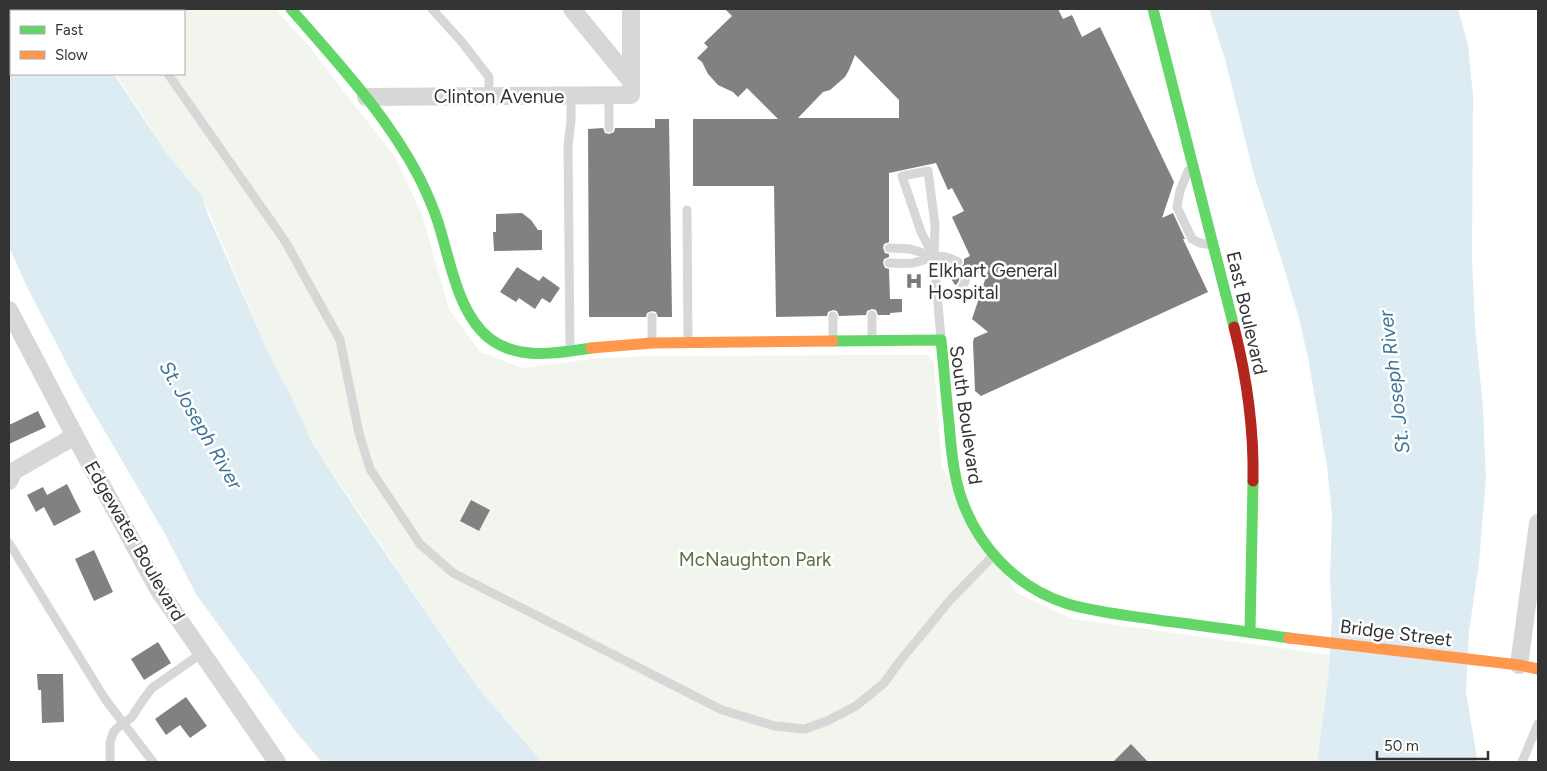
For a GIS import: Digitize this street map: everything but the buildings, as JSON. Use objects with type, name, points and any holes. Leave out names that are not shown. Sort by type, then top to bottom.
[{"type":"street","name":"South Boulevard","points":[[291,9],[366,97],[405,152],[418,176],[439,224],[466,310],[477,327],[489,339],[520,352],[541,354],[652,343],[941,340],[956,485],[976,531],[994,555],[1013,574],[1051,598],[1067,604],[1094,610],[1250,632]]},
{"type":"street","points":[[572,9],[631,88]]},
{"type":"street","points":[[631,9],[631,88]]},
{"type":"street","name":"East Boulevard","points":[[1153,9],[1213,245],[1248,395],[1252,425],[1253,469],[1250,632]]},
{"type":"street","name":"Clinton Avenue","points":[[366,97],[609,96],[631,88]]},
{"type":"street","name":"Edgewater Boulevard","points":[[9,310],[158,589],[277,762]]},
{"type":"street","points":[[9,481],[14,471],[75,436]]},
{"type":"street","points":[[1519,665],[1538,522]]},
{"type":"street","name":"Bridge Street","points":[[1250,632],[1519,665],[1538,669]]},
{"type":"lane","points":[[432,9],[461,41],[489,77],[489,96]]},
{"type":"lane","points":[[169,75],[285,241],[340,340],[358,433],[370,469],[420,544],[453,573],[722,710],[775,726],[805,728],[826,721],[856,706],[884,683],[951,599],[994,555]]},
{"type":"lane","points":[[570,350],[568,146],[571,96]]},
{"type":"lane","points":[[609,96],[609,128]]},
{"type":"lane","points":[[1192,161],[1180,191],[1177,207],[1192,239],[1200,243],[1213,245]]},
{"type":"lane","points":[[934,256],[921,232],[902,176],[928,171],[935,225],[934,256],[941,340]]},
{"type":"lane","points":[[688,210],[688,342]]},
{"type":"lane","points":[[889,248],[910,249],[934,256],[948,256],[958,262]]},
{"type":"lane","points":[[889,264],[911,263],[934,256]]},
{"type":"lane","points":[[937,297],[957,294],[964,287],[966,279]]},
{"type":"lane","points":[[872,315],[872,340]]},
{"type":"lane","points":[[833,316],[833,341]]},
{"type":"lane","points":[[652,317],[652,343]]},
{"type":"lane","points":[[9,543],[105,698],[153,762]]},
{"type":"lane","points":[[110,762],[110,742],[114,731],[131,718],[152,688],[202,653]]},
{"type":"lane","points":[[1522,762],[1538,724]]},
{"type":"green space","name":"McNaughton Park","points":[[275,9],[307,44],[395,157],[422,214],[449,309],[480,352],[523,368],[591,359],[645,356],[927,355],[934,363],[942,467],[1017,593],[1073,619],[1330,655],[1317,762],[542,762],[478,688],[312,443],[272,361],[202,196],[167,154],[117,75],[185,75],[185,10],[76,10]]},
{"type":"water","name":"St. Joseph River","points":[[9,9],[77,9],[10,10],[10,75],[115,75],[167,154],[202,196],[209,217],[272,361],[290,394],[312,443],[478,688],[542,762],[322,762],[296,732],[196,594],[165,534],[80,389],[27,287],[9,247]]},
{"type":"water","name":"St. Joseph River","points":[[1209,9],[1458,9],[1468,45],[1473,96],[1472,257],[1486,479],[1479,563],[1469,632],[1466,692],[1477,758],[1476,762],[1317,762],[1328,680],[1332,619],[1330,579],[1332,514],[1327,467],[1299,318],[1254,175],[1225,59]]},
{"type":"traffic: fast","points":[[291,9],[360,89],[406,154],[427,193],[462,300],[478,327],[489,338],[500,345],[525,353],[552,353],[591,348]]},
{"type":"traffic: fast","points":[[1153,9],[1234,327]]},
{"type":"traffic: fast","points":[[833,341],[941,340],[952,450],[960,494],[967,513],[987,547],[1015,576],[1031,587],[1049,597],[1092,610],[1289,638]]},
{"type":"traffic: fast","points":[[1250,632],[1253,481]]},
{"type":"traffic: slow","points":[[591,348],[652,343],[833,341]]},
{"type":"traffic: slow","points":[[1289,638],[1519,665],[1538,669]]},
{"type":"traffic: jam","points":[[1234,327],[1243,365],[1249,404],[1253,481]]},
{"type":"place","name":"Elkhart General Hospital","points":[[914,281]]}]
